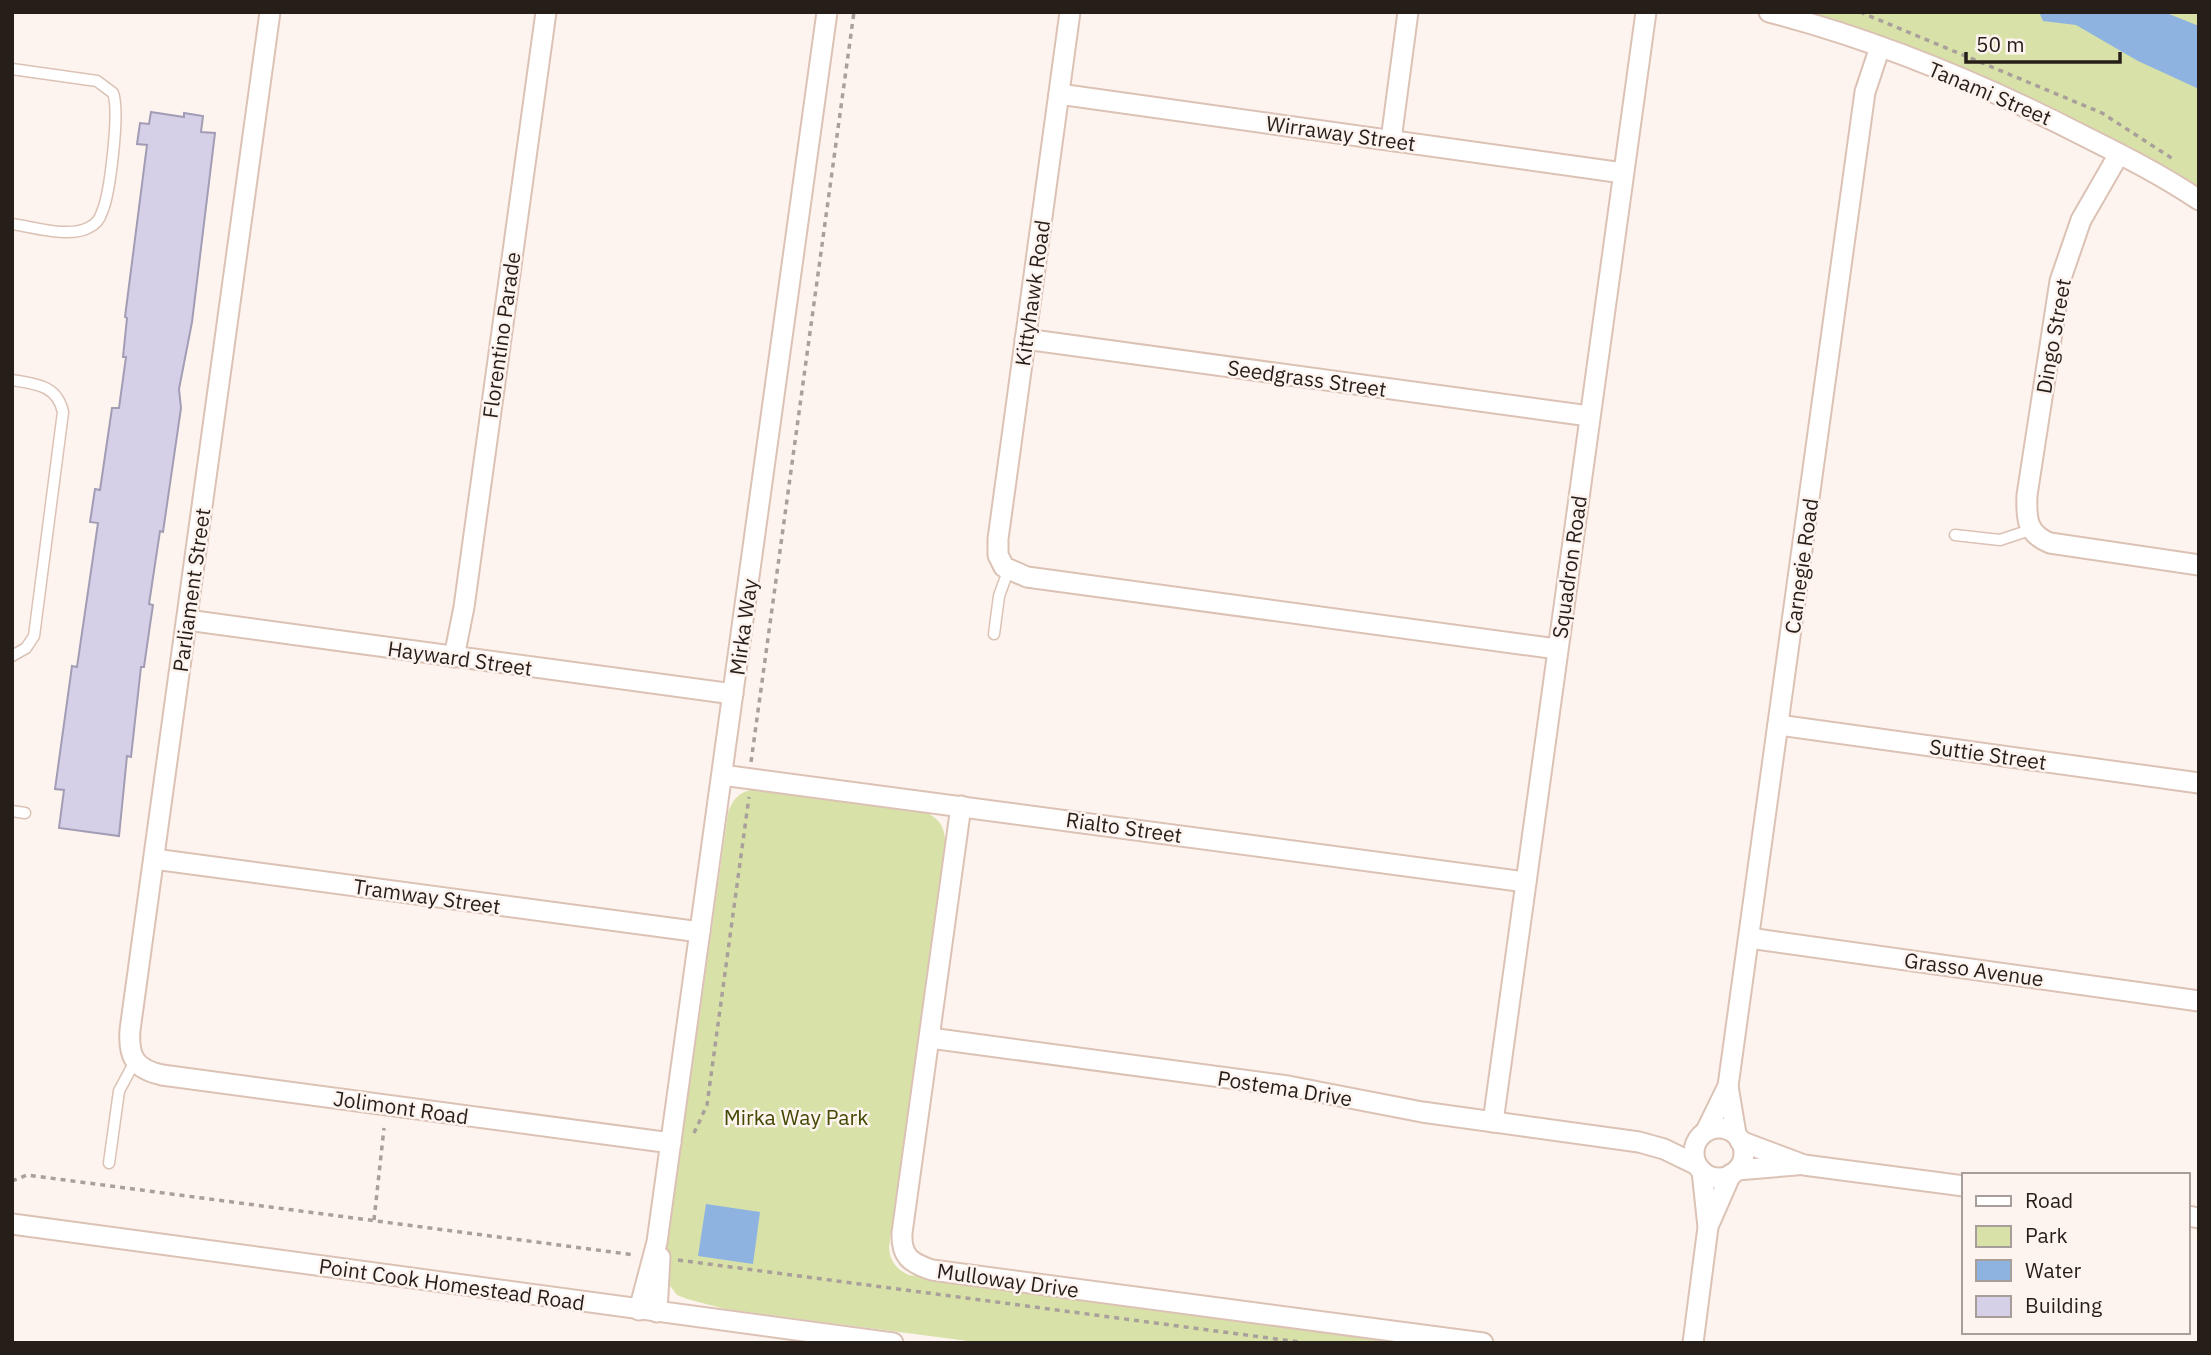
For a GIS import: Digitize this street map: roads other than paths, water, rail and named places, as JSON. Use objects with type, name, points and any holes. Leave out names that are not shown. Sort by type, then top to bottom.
[{"type":"street","name":"Parliament Street","points":[[134,1063],[130,1050],[130,1030],[271,12]]},
{"type":"street","name":"Florentino Parade","points":[[454,657],[464,607],[546,12]]},
{"type":"street","name":"Mirka Way","points":[[648,1311],[661,1254],[671,1143],[827,12]]},
{"type":"street","name":"Kittyhawk Road","points":[[1008,571],[1000,562],[998,540],[1070,12]]},
{"type":"street","points":[[1391,140],[1408,12]]},
{"type":"street","name":"Squadron Road","points":[[1493,1122],[1646,12]]},
{"type":"street","name":"Tanami Street","points":[[1769,12],[1880,47],[1997,94],[2119,153],[2199,200]]},
{"type":"street","name":"Carnegie Road","points":[[1738,1138],[1728,1086],[1865,92],[1880,47]]},
{"type":"street","name":"Wirraway Street","points":[[1059,94],[1623,173]]},
{"type":"street","name":"Dingo Street","points":[[2030,530],[2026,514],[2027,495],[2060,281],[2081,220],[2119,153]]},
{"type":"street","name":"Seedgrass Street","points":[[1025,339],[1589,416]]},
{"type":"street","points":[[2030,530],[2042,540],[2063,546],[2199,565]]},
{"type":"street","points":[[1008,571],[1027,577],[1558,649]]},
{"type":"street","name":"Hayward Street","points":[[187,620],[733,694]]},
{"type":"street","name":"Suttie Street","points":[[1778,724],[2199,783]]},
{"type":"street","name":"Rialto Street","points":[[722,775],[1526,882]]},
{"type":"street","name":"Mulloway Drive","points":[[961,806],[902,1233],[902,1248],[915,1264],[932,1270],[1483,1343]]},
{"type":"street","name":"Tramway Street","points":[[154,859],[700,932]]},
{"type":"street","name":"Grasso Avenue","points":[[1749,938],[2199,1001]]},
{"type":"street","name":"Postema Drive","points":[[930,1038],[1288,1086],[1422,1112],[1639,1142],[1664,1149],[1699,1168]]},
{"type":"street","name":"Jolimont Road","points":[[134,1063],[148,1072],[162,1075],[671,1143]]},
{"type":"street","name":"Carnegie Road","points":[[1703,1133],[1728,1086]]},
{"type":"street","points":[[1693,1343],[1708,1227],[1694,1150],[1703,1133],[1722,1128],[1738,1138],[1804,1165]]},
{"type":"street","name":"Postema Drive","points":[[1639,1142],[1703,1133]]},
{"type":"street","points":[[1708,1227],[1743,1156],[1738,1138]]},
{"type":"street","points":[[1699,1168],[1719,1177],[1734,1172],[1804,1165],[1962,1186]]},
{"type":"street","name":"Point Cook Homestead Road","points":[[12,1224],[893,1343]]},
{"type":"lane","points":[[12,69],[97,80],[113,93],[117,111],[105,202],[99,219],[93,226],[76,232],[12,224]]},
{"type":"lane","points":[[12,380],[50,389],[60,400],[63,412],[34,636],[26,648],[12,656]]},
{"type":"lane","points":[[1955,535],[2000,540],[2030,530]]},
{"type":"lane","points":[[994,634],[999,596],[1008,571]]},
{"type":"lane","points":[[12,811],[25,813]]},
{"type":"lane","points":[[109,1163],[119,1091],[134,1063]]},
{"type":"water","points":[[2039,12],[2164,12],[2199,26],[2199,89],[2138,61],[2076,25],[2043,21]]},
{"type":"water","points":[[706,1204],[760,1212],[753,1264],[698,1256]]},
{"type":"park label","name":"Mirka Way Park","points":[[796,1117]]}]
